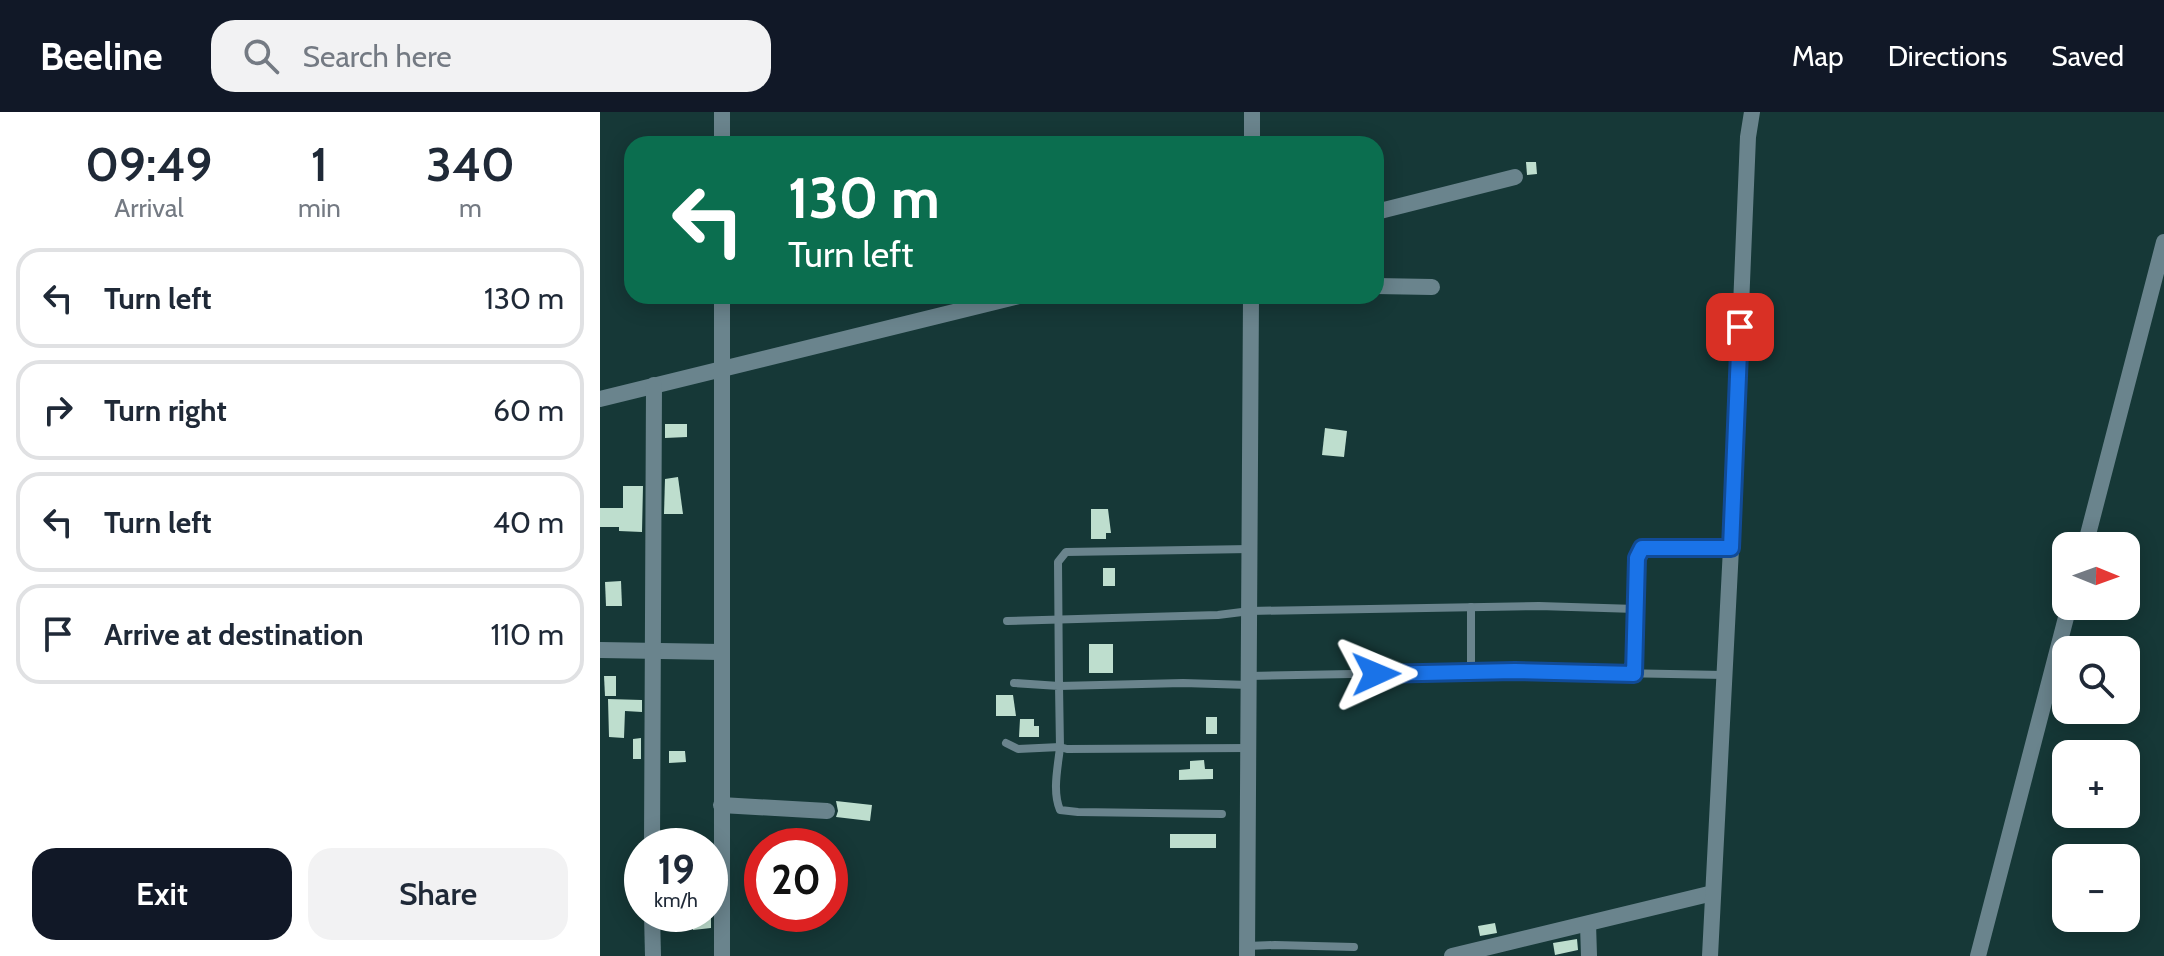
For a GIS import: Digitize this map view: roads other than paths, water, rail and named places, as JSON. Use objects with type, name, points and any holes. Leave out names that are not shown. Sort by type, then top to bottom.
[{"type":"street","points":[[722,112],[722,136]]},
{"type":"street","points":[[1252,112],[1252,136]]},
{"type":"street","points":[[1710,956],[1748,137],[1752,112]]},
{"type":"street","points":[[1384,210],[1515,177]]},
{"type":"street","points":[[2089,532],[2164,242]]},
{"type":"street","points":[[1384,286],[1432,287]]},
{"type":"street","points":[[722,304],[722,956]]},
{"type":"street","points":[[600,399],[986,304]]},
{"type":"street","points":[[1247,951],[1251,304]]},
{"type":"street","points":[[652,828],[654,385]]},
{"type":"street","points":[[1978,956],[2065,620]]},
{"type":"street","points":[[600,650],[721,652]]},
{"type":"street","points":[[721,805],[827,811]]},
{"type":"street","points":[[1452,956],[1713,893]]},
{"type":"street","points":[[1588,924],[1589,956]]},
{"type":"street","points":[[652,932],[653,956]]},
{"type":"lane","points":[[1634,674],[1637,558],[1642,548],[1731,548]]},
{"type":"lane","points":[[1222,814],[1060,810],[1056,786],[1060,747],[1058,562],[1066,552],[1250,549]]},
{"type":"lane","points":[[1007,621],[1218,615],[1250,611],[1539,606],[1636,609]]},
{"type":"lane","points":[[1471,607],[1471,672]]},
{"type":"lane","points":[[1014,683],[1059,686],[1471,672],[1724,675]]},
{"type":"lane","points":[[1006,743],[1018,749],[1249,748]]},
{"type":"lane","points":[[1247,951],[1275,945],[1354,947]]}]
